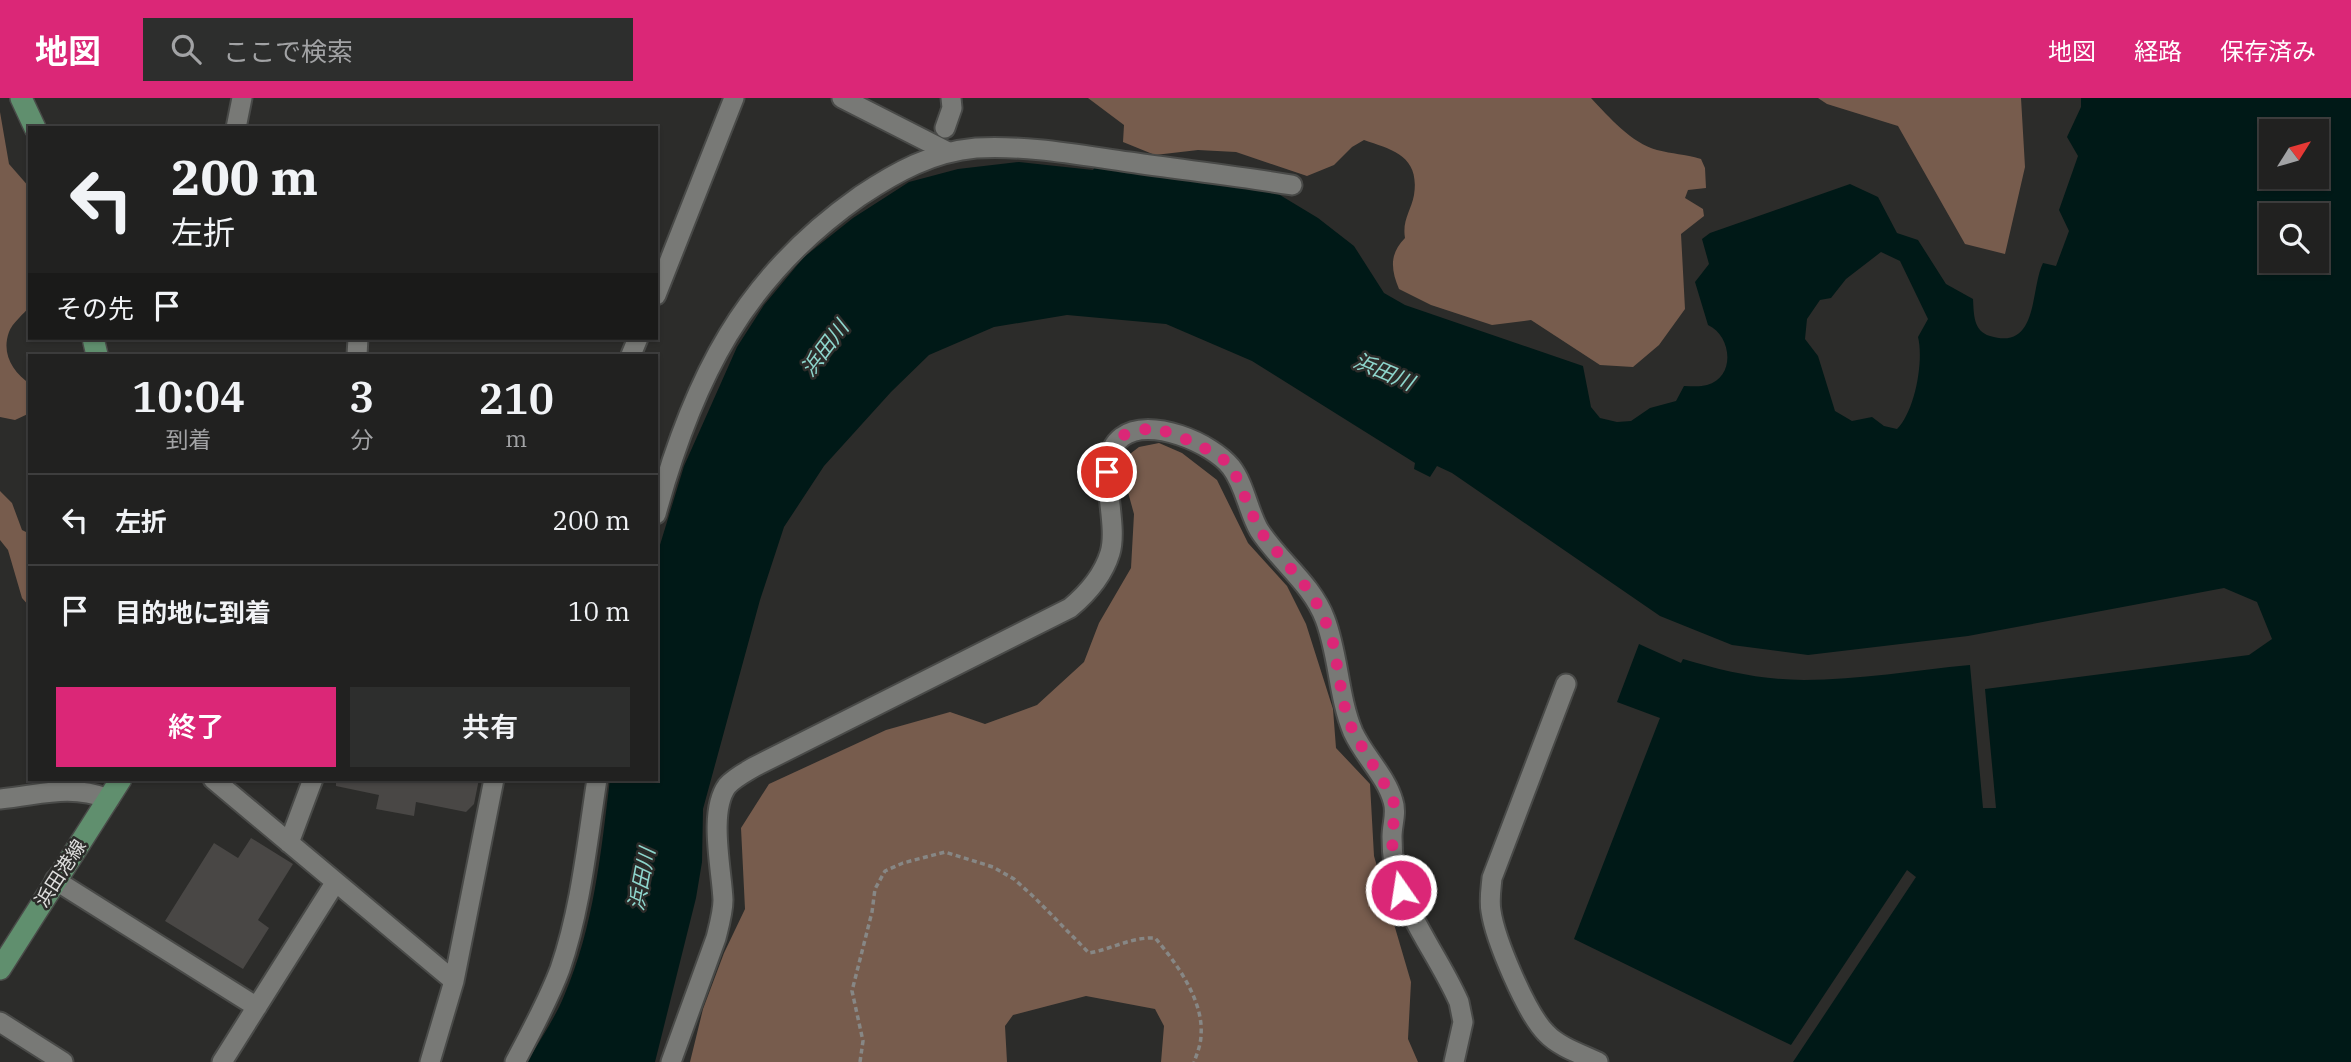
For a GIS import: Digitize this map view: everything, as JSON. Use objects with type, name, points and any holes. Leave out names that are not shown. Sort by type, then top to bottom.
[{"type":"main road","points":[[21,98],[34,126]]},
{"type":"main road","name":"浜田港線","points":[[0,968],[120,781]]},
{"type":"street","points":[[236,126],[242,98]]},
{"type":"street","points":[[658,290],[734,98]]},
{"type":"street","points":[[842,98],[948,152]]},
{"type":"street","points":[[945,128],[952,108],[951,98]]},
{"type":"street","points":[[658,507],[674,451],[716,354],[743,309],[788,254],[844,208],[903,168],[948,152],[976,148],[1045,150],[1292,185]]},
{"type":"street","points":[[671,1062],[720,920],[723,903],[717,858],[718,835],[721,800],[726,788],[754,767],[1070,608],[1088,593],[1102,572],[1110,553],[1114,530],[1107,472],[1108,456],[1123,435],[1154,427],[1196,443],[1224,460],[1233,469],[1259,530],[1311,593],[1324,617],[1333,643],[1344,705],[1353,732],[1393,798],[1393,863],[1401,890],[1459,1002],[1463,1022],[1454,1062]]},
{"type":"street","points":[[1566,684],[1492,878],[1490,909],[1532,1015],[1546,1034],[1598,1062]]},
{"type":"street","points":[[215,781],[454,981]]},
{"type":"street","points":[[289,843],[312,781]]},
{"type":"street","points":[[430,1062],[454,981],[494,781]]},
{"type":"street","points":[[515,1062],[559,972],[571,932],[597,781]]},
{"type":"street","points":[[0,799],[67,789],[91,792],[109,799]]},
{"type":"street","points":[[55,880],[257,1007]]},
{"type":"street","points":[[222,1062],[335,883]]},
{"type":"street","points":[[0,1022],[63,1062]]},
{"type":"path","points":[[860,1062],[863,1041],[852,991],[872,912],[875,889],[885,871],[903,863],[945,852],[993,867],[1014,880],[1088,953],[1105,950],[1139,937],[1155,938],[1170,956],[1197,1006],[1202,1034],[1194,1062]]},
{"type":"shaded area","points":[[1088,98],[1591,98],[1621,128],[1647,147],[1701,159],[1705,168],[1706,188],[1688,190],[1685,198],[1703,209],[1704,216],[1681,234],[1685,309],[1659,345],[1633,367],[1600,365],[1531,320],[1492,325],[1431,305],[1399,289],[1393,262],[1396,250],[1405,238],[1405,226],[1415,182],[1408,163],[1385,147],[1364,140],[1352,147],[1334,165],[1307,176],[1236,152],[1198,150],[1155,155],[1123,142],[1124,125]]},
{"type":"shaded area","points":[[1818,98],[2021,98],[2025,167],[2005,254],[1965,244],[1898,126],[1827,104]]},
{"type":"shaded area","points":[[0,112],[9,164],[28,186],[28,308],[11,329],[7,348],[10,362],[28,382],[28,414],[15,420],[0,417]]},
{"type":"shaded area","points":[[1159,443],[1182,453],[1217,480],[1248,543],[1287,586],[1306,624],[1333,709],[1336,748],[1370,784],[1374,856],[1411,982],[1408,1039],[1418,1062],[1161,1062],[1164,1026],[1155,1009],[1086,996],[1013,1015],[1005,1026],[1007,1062],[690,1062],[703,1009],[724,953],[745,909],[741,828],[769,784],[886,730],[950,712],[985,724],[1037,705],[1084,662],[1099,623],[1131,568],[1134,514],[1123,474],[1126,457],[1139,447]]},
{"type":"shaded area","points":[[0,491],[12,503],[22,530],[28,533],[28,605],[22,598],[8,550],[0,540]]},
{"type":"water","name":"浜田川","points":[[2081,98],[2351,98],[2351,1062],[1793,1062],[1916,877],[1907,870],[1791,1045],[1574,939],[1660,718],[1617,702],[1639,644],[1681,663],[1683,659],[1743,674],[1788,680],[1825,680],[1970,665],[1983,808],[1996,808],[1985,689],[2249,655],[2272,639],[2257,602],[2224,588],[1968,636],[1808,655],[1732,645],[1660,616],[1452,473],[1437,466],[1430,477],[1414,469],[1415,463],[1252,361],[1166,324],[1067,315],[994,327],[929,355],[891,392],[824,466],[784,527],[760,600],[703,809],[702,862],[696,898],[655,1062],[527,1062],[560,1004],[583,943],[595,889],[610,781],[658,781],[658,551],[684,466],[737,347],[764,305],[804,257],[853,218],[909,182],[958,169],[1019,162],[1093,170],[1097,164],[1270,189],[1318,218],[1354,246],[1384,293],[1405,305],[1583,366],[1591,407],[1600,418],[1617,422],[1631,421],[1650,408],[1676,401],[1684,386],[1707,385],[1723,374],[1726,347],[1716,330],[1708,325],[1695,282],[1709,264],[1702,239],[1710,233],[1850,184],[1878,197],[1897,233],[1918,240],[1946,284],[1973,299],[1977,326],[1984,334],[2006,338],[2017,335],[2030,315],[2043,263],[2056,266],[2069,231],[2059,210],[2078,156],[2067,137],[2081,107]],"holes":[[[1881,252],[1900,261],[1928,319],[1918,337],[1919,372],[1913,398],[1897,429],[1884,426],[1872,417],[1852,421],[1835,411],[1818,356],[1805,339],[1807,319],[1820,300],[1831,298],[1846,279]]]},
{"type":"building","points":[[336,781],[479,781],[474,804],[466,812],[416,802],[414,816],[376,809],[379,795],[336,786]]},
{"type":"building","points":[[251,838],[293,864],[258,920],[269,928],[243,969],[165,921],[214,843],[238,858]]},
{"type":"route","points":[[1107,472],[1108,456],[1123,435],[1154,427],[1196,443],[1224,460],[1233,469],[1259,530],[1311,593],[1324,617],[1333,643],[1344,705],[1353,732],[1393,798],[1393,863],[1401,890]]}]
